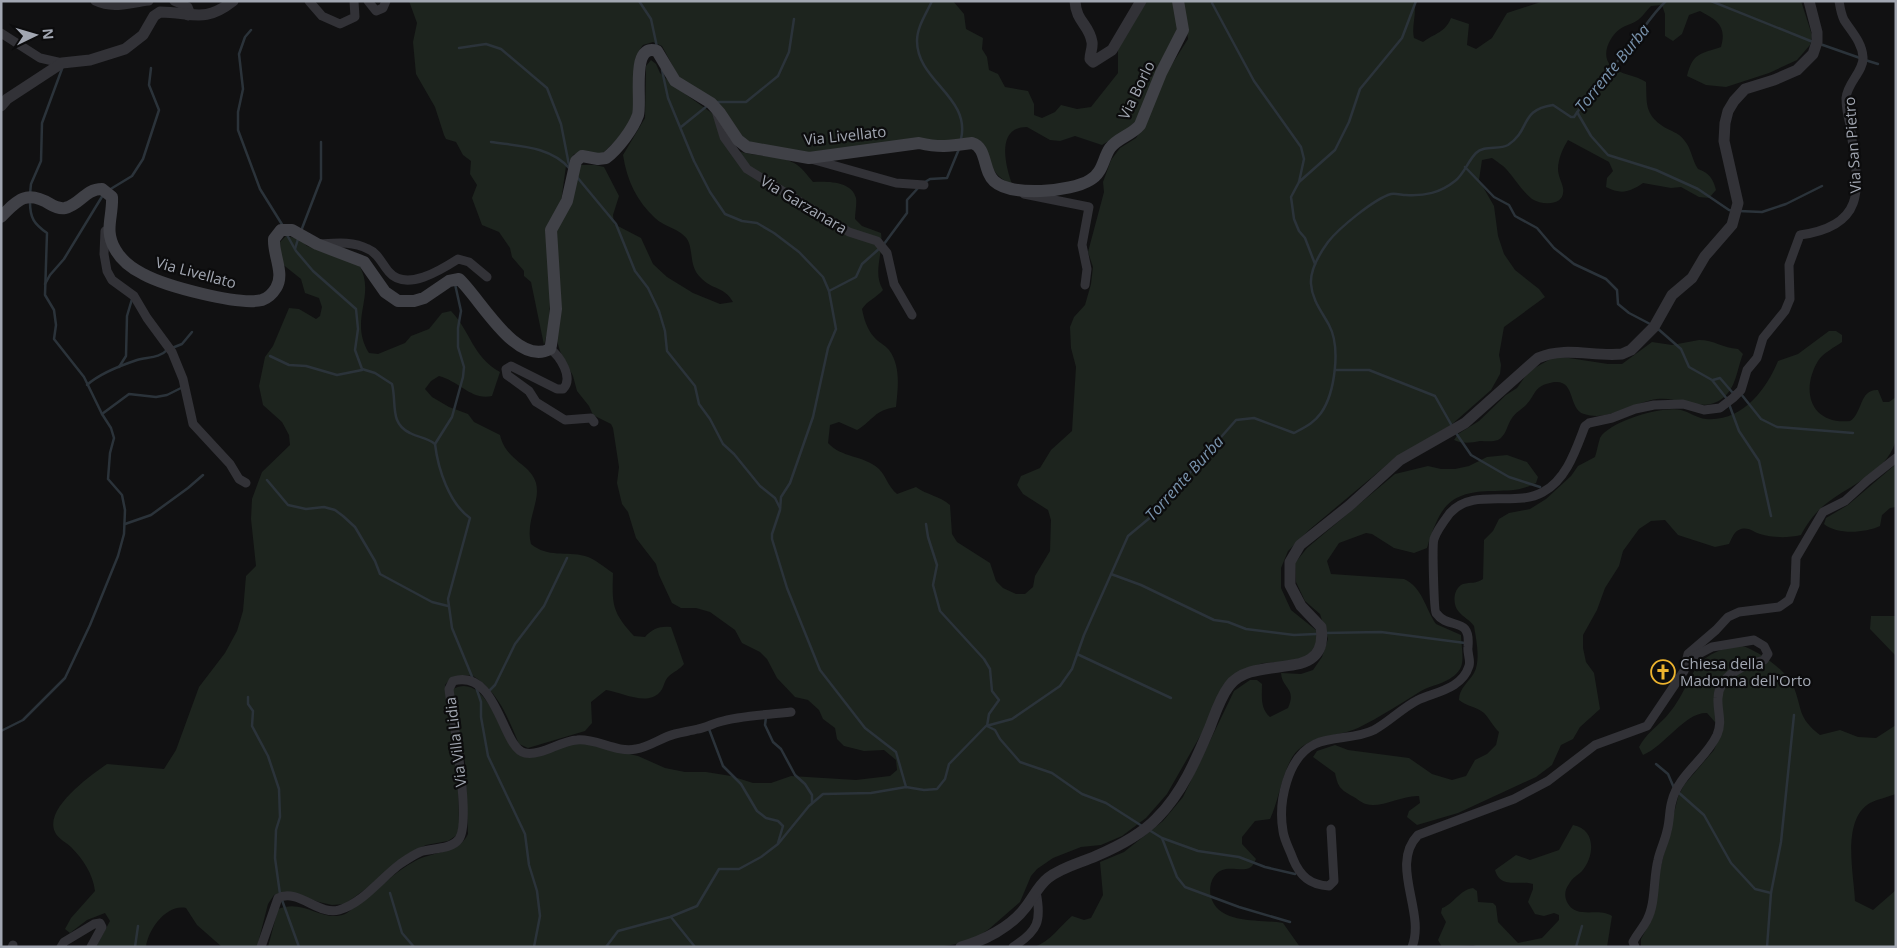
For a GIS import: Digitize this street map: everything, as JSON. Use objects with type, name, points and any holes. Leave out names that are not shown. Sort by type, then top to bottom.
[{"type":"main road","name":"Via Borlo","points":[[1092,179],[1100,170],[1111,146],[1136,130],[1140,124],[1161,73],[1183,30],[1178,1]]},
{"type":"main road","name":"Via Livellato","points":[[1,217],[12,206],[31,195],[39,197],[57,208],[65,208],[74,204],[90,191],[102,189],[112,198],[108,222],[112,243],[117,253],[143,274],[218,298],[237,300],[264,299],[276,288],[280,278],[274,239],[280,230],[292,230],[317,244],[364,262],[385,292],[398,301],[414,301],[424,298],[449,281],[458,279],[510,339],[530,351],[539,352],[550,349],[556,310],[552,226],[567,201],[576,161],[582,156],[598,159],[606,158],[635,122],[639,109],[639,65],[642,55],[649,50],[657,51],[680,86],[711,103],[744,146],[795,157],[809,158],[919,143],[935,147],[952,147],[972,143],[979,147],[994,181],[1001,186],[1013,189],[1050,190],[1092,179]]},
{"type":"street","points":[[94,1],[110,7],[118,7],[149,1]]},
{"type":"street","points":[[174,1],[188,7],[190,10],[188,16]]},
{"type":"street","points":[[1,33],[40,58],[62,63],[90,60],[125,49],[143,35],[154,16],[160,12],[188,16],[210,15],[233,1]]},
{"type":"street","points":[[309,1],[322,16],[340,24],[355,17],[354,1]]},
{"type":"street","points":[[368,1],[376,11],[383,8],[386,1]]},
{"type":"street","points":[[1075,1],[1076,15],[1085,25],[1092,40],[1090,59],[1093,62],[1112,50],[1141,1]]},
{"type":"street","points":[[961,947],[974,944],[1006,926],[1024,910],[1036,892],[1053,874],[1127,841],[1156,819],[1179,792],[1196,760],[1229,686],[1242,675],[1258,669],[1298,666],[1307,662],[1318,650],[1322,634],[1320,627],[1316,619],[1301,606],[1290,585],[1290,562],[1300,545],[1349,506],[1400,460],[1465,423],[1538,358],[1551,352],[1566,351],[1622,354],[1631,350],[1654,327],[1672,294],[1692,278],[1705,256],[1732,225],[1738,203],[1724,141],[1728,111],[1745,89],[1797,70],[1813,54],[1817,42],[1817,32],[1809,1]]},
{"type":"street","name":"Via San Pietro","points":[[1331,830],[1334,881],[1329,886],[1320,886],[1304,879],[1295,863],[1283,832],[1281,814],[1291,768],[1301,754],[1313,745],[1324,741],[1373,730],[1418,700],[1445,691],[1466,672],[1470,664],[1469,633],[1464,628],[1440,617],[1433,605],[1433,541],[1439,528],[1451,512],[1466,502],[1529,497],[1544,492],[1558,480],[1572,460],[1584,426],[1589,423],[1654,405],[1683,404],[1704,410],[1720,408],[1741,390],[1747,370],[1761,349],[1763,338],[1786,311],[1790,299],[1790,265],[1800,236],[1822,233],[1836,226],[1856,200],[1858,183],[1846,99],[1849,85],[1864,58],[1860,44],[1842,17],[1839,1]]},
{"type":"street","points":[[1,106],[7,99],[62,63]]},
{"type":"street","name":"Via Garzanara","points":[[716,109],[724,137],[747,169],[849,232],[877,241],[886,253],[894,284],[912,315]]},
{"type":"street","points":[[809,158],[816,162],[830,163],[896,183],[924,184]]},
{"type":"street","points":[[1013,189],[1028,196],[1089,208],[1082,245],[1087,269],[1085,285]]},
{"type":"street","points":[[108,222],[105,232],[104,254],[107,271],[112,280],[134,296],[147,318],[172,352],[183,379],[192,424],[230,464],[239,479],[246,483]]},
{"type":"street","points":[[317,244],[342,242],[369,249],[390,274],[405,281],[423,277],[458,259],[469,262],[487,277]]},
{"type":"street","points":[[550,349],[559,357],[567,378],[567,384],[563,389],[557,389],[511,366],[506,369],[507,375],[529,391],[536,402],[565,420],[591,418],[594,422]]},
{"type":"street","points":[[1412,947],[1416,929],[1407,857],[1410,842],[1418,835],[1514,799],[1548,781],[1595,745],[1647,726],[1684,671],[1688,654],[1716,630],[1728,616],[1739,612],[1779,607],[1789,600],[1794,585],[1796,558],[1823,512],[1845,501],[1896,458]]},
{"type":"street","points":[[1635,947],[1633,942],[1647,920],[1651,908],[1658,860],[1667,832],[1672,800],[1681,782],[1712,745],[1719,730],[1721,718],[1718,698],[1721,684],[1733,673],[1749,664],[1764,660],[1768,654],[1764,646],[1754,640],[1712,647],[1687,660]]},
{"type":"street","name":"Via Villa Lidia","points":[[261,947],[278,898],[287,896],[330,911],[339,910],[378,884],[399,865],[419,852],[452,845],[459,840],[464,829],[461,765],[449,689],[453,681],[460,679],[471,682],[483,691],[495,705],[514,744],[520,751],[526,753],[535,753],[562,742],[579,739],[622,750],[638,749],[673,734],[699,729],[720,722],[791,712]]},
{"type":"street","points":[[1013,947],[1027,938],[1036,926],[1039,907],[1036,892]]},
{"type":"street","points":[[61,947],[64,942],[100,922],[102,927],[91,947]]},
{"type":"shaded area","points":[[409,1],[953,1],[964,14],[966,29],[983,38],[982,49],[987,57],[989,70],[998,74],[1005,87],[1028,91],[1034,104],[1034,115],[1042,118],[1055,112],[1061,105],[1077,109],[1091,107],[1118,73],[1118,49],[1144,1],[1174,1],[1178,29],[1137,120],[1127,130],[1102,145],[1075,136],[1060,141],[1050,140],[1027,127],[1017,129],[1011,133],[1005,148],[1005,158],[1012,184],[996,173],[984,146],[801,153],[751,144],[683,85],[662,46],[653,42],[643,45],[638,52],[636,61],[637,105],[630,123],[603,153],[574,154],[566,166],[551,273],[549,325],[544,345],[531,282],[524,276],[524,271],[512,257],[510,248],[499,232],[482,225],[472,198],[477,185],[470,174],[471,161],[463,155],[456,142],[446,139],[435,107],[416,74],[413,42],[417,23]]},
{"type":"shaded area","points":[[1183,1],[1413,1],[1415,9],[1414,38],[1423,42],[1443,30],[1451,18],[1469,24],[1467,45],[1476,49],[1492,38],[1507,13],[1544,1],[1801,1],[1812,35],[1810,45],[1797,60],[1769,73],[1726,87],[1706,85],[1687,76],[1695,58],[1721,47],[1723,40],[1719,24],[1700,11],[1689,15],[1682,34],[1673,41],[1665,36],[1665,14],[1662,5],[1651,6],[1638,20],[1624,26],[1613,36],[1606,51],[1608,62],[1615,69],[1646,82],[1646,96],[1650,113],[1664,127],[1682,138],[1688,146],[1698,169],[1708,174],[1712,179],[1716,190],[1709,198],[1699,197],[1681,187],[1671,188],[1643,183],[1634,189],[1621,192],[1606,187],[1607,178],[1613,171],[1609,162],[1568,140],[1558,165],[1563,194],[1561,198],[1553,203],[1542,203],[1532,199],[1502,165],[1492,158],[1482,160],[1479,180],[1494,206],[1498,236],[1504,254],[1515,270],[1539,289],[1545,297],[1504,327],[1499,355],[1500,374],[1491,390],[1450,426],[1395,458],[1309,530],[1288,551],[1281,568],[1281,588],[1291,610],[1317,631],[1318,642],[1307,657],[1283,662],[1263,663],[1249,668],[1203,731],[1167,794],[1146,818],[1122,836],[1101,845],[1081,847],[1053,858],[1037,869],[1031,876],[1020,902],[989,929],[970,942],[938,947],[268,947],[278,909],[296,906],[328,915],[337,916],[345,914],[407,865],[422,858],[452,849],[464,840],[468,834],[465,762],[453,705],[453,689],[465,686],[476,690],[485,699],[509,739],[523,756],[579,742],[638,756],[665,768],[685,772],[706,772],[731,776],[753,783],[771,783],[791,776],[856,780],[890,776],[897,770],[896,760],[884,750],[864,751],[844,746],[837,739],[835,728],[823,719],[819,710],[808,700],[795,697],[777,678],[767,659],[760,652],[742,643],[735,630],[710,612],[696,608],[681,608],[672,603],[656,564],[636,538],[628,512],[622,504],[617,483],[619,467],[613,428],[611,424],[593,415],[589,406],[577,391],[573,376],[560,351],[557,341],[555,233],[580,165],[604,167],[619,196],[613,215],[614,224],[641,238],[653,264],[667,277],[693,293],[720,304],[733,302],[726,293],[709,285],[697,274],[693,266],[687,239],[655,218],[643,205],[630,182],[623,155],[645,118],[646,66],[651,60],[656,64],[660,73],[674,86],[716,116],[733,149],[748,154],[787,160],[800,167],[813,182],[838,183],[850,188],[854,192],[856,198],[855,219],[862,226],[881,233],[878,276],[883,290],[862,309],[869,331],[893,356],[898,377],[897,400],[896,407],[883,410],[857,430],[839,422],[830,425],[828,443],[839,451],[873,464],[879,469],[897,494],[916,487],[950,505],[952,534],[957,542],[990,563],[996,581],[1003,588],[1016,594],[1025,594],[1033,587],[1035,576],[1050,551],[1051,520],[1048,510],[1023,494],[1017,485],[1021,476],[1040,468],[1051,450],[1072,431],[1076,367],[1071,348],[1070,327],[1074,317],[1085,305],[1091,284],[1093,267],[1088,252],[1104,192],[1103,182],[1111,160],[1120,148],[1136,138],[1142,129],[1162,80],[1188,39]]},
{"type":"shaded area","points":[[286,236],[300,239],[307,246],[359,265],[364,276],[365,287],[361,329],[363,341],[369,353],[378,354],[405,343],[411,336],[429,329],[442,313],[451,311],[483,359],[500,372],[492,396],[478,396],[439,376],[431,381],[425,389],[432,397],[449,407],[468,414],[474,422],[500,435],[507,451],[529,471],[536,483],[537,490],[530,527],[531,544],[551,553],[585,556],[613,573],[613,601],[621,621],[634,636],[645,637],[657,628],[671,627],[684,664],[667,678],[661,691],[654,697],[633,697],[606,690],[591,702],[592,723],[585,731],[528,748],[519,744],[501,705],[482,682],[472,675],[452,677],[445,685],[458,769],[459,825],[457,835],[448,841],[426,845],[409,853],[345,904],[332,905],[289,892],[274,895],[268,904],[257,947],[222,947],[197,925],[186,908],[179,908],[165,914],[159,920],[150,933],[146,947],[96,947],[110,921],[105,913],[87,920],[70,933],[65,929],[71,918],[95,891],[90,873],[80,857],[56,834],[53,825],[55,814],[70,794],[107,764],[164,769],[176,750],[199,687],[225,653],[237,631],[243,611],[246,576],[256,566],[251,519],[252,499],[262,472],[290,445],[289,435],[282,422],[263,405],[259,386],[265,357],[273,346],[289,308],[299,309],[316,319],[320,316],[322,307],[319,298],[305,293],[301,279],[281,263],[280,242]]},
{"type":"shaded area","points":[[1829,331],[1836,331],[1842,335],[1842,342],[1818,361],[1810,384],[1813,404],[1818,412],[1826,418],[1837,421],[1850,421],[1857,413],[1867,393],[1878,390],[1883,402],[1889,402],[1896,397],[1896,438],[1890,453],[1866,478],[1823,506],[1812,518],[1801,535],[1775,537],[1744,529],[1735,533],[1729,544],[1715,547],[1678,535],[1665,520],[1651,521],[1639,529],[1623,551],[1619,566],[1605,588],[1597,610],[1583,635],[1586,662],[1594,673],[1600,709],[1580,727],[1573,739],[1561,745],[1552,765],[1536,777],[1458,813],[1417,825],[1407,817],[1409,811],[1420,803],[1419,796],[1412,796],[1378,805],[1364,803],[1342,789],[1335,773],[1313,757],[1317,751],[1335,745],[1348,750],[1409,758],[1432,774],[1452,780],[1466,776],[1475,760],[1487,754],[1496,745],[1499,732],[1484,713],[1459,700],[1462,689],[1476,668],[1477,650],[1474,626],[1457,609],[1455,593],[1463,584],[1478,582],[1483,579],[1484,540],[1493,531],[1499,519],[1509,513],[1530,509],[1546,499],[1571,476],[1578,466],[1595,457],[1600,438],[1606,432],[1625,421],[1637,416],[1672,409],[1681,410],[1706,419],[1719,419],[1741,410],[1751,402],[1767,383],[1778,361],[1798,354]]},
{"type":"shaded area","points":[[1699,340],[1738,349],[1743,354],[1731,389],[1723,398],[1715,403],[1699,405],[1657,399],[1612,414],[1593,416],[1579,411],[1567,387],[1563,383],[1556,382],[1546,384],[1537,390],[1529,402],[1510,421],[1505,433],[1498,440],[1467,443],[1454,440],[1458,434],[1479,421],[1506,395],[1517,388],[1529,371],[1556,356],[1608,364],[1622,364],[1652,342],[1672,345]]},
{"type":"shaded area","points":[[1507,455],[1527,462],[1538,477],[1536,483],[1520,489],[1479,492],[1457,498],[1442,512],[1427,548],[1414,553],[1394,548],[1372,534],[1366,533],[1339,543],[1327,561],[1331,574],[1404,579],[1410,583],[1420,593],[1436,624],[1461,635],[1462,662],[1460,669],[1452,677],[1421,691],[1366,724],[1350,731],[1312,741],[1298,750],[1285,772],[1270,819],[1255,821],[1242,837],[1242,844],[1256,859],[1254,864],[1246,869],[1221,870],[1214,877],[1210,890],[1212,900],[1224,914],[1244,919],[1283,923],[1300,947],[1034,947],[1050,937],[1072,916],[1084,920],[1091,918],[1103,895],[1100,862],[1124,852],[1163,821],[1183,797],[1234,691],[1250,680],[1257,680],[1262,684],[1263,706],[1270,717],[1288,708],[1291,696],[1281,673],[1301,674],[1313,670],[1322,657],[1328,639],[1320,614],[1305,601],[1296,582],[1295,563],[1307,548],[1395,474],[1428,466],[1441,469],[1455,469],[1469,466],[1487,457]]},
{"type":"shaded area","points":[[1896,464],[1896,507],[1890,508],[1882,515],[1880,526],[1851,532],[1836,530],[1824,524],[1826,518],[1848,505]]},
{"type":"shaded area","points":[[1871,616],[1896,616],[1896,656],[1870,629]]},
{"type":"shaded area","points":[[1742,646],[1763,656],[1785,674],[1793,685],[1804,718],[1820,735],[1840,730],[1858,737],[1876,738],[1896,725],[1896,794],[1876,800],[1861,811],[1855,822],[1851,848],[1855,901],[1873,910],[1896,890],[1896,947],[1641,947],[1641,939],[1653,917],[1660,870],[1678,797],[1684,785],[1714,750],[1722,730],[1707,713],[1699,714],[1683,723],[1651,751],[1643,755],[1639,747],[1675,706],[1701,662],[1724,649]]},
{"type":"shaded area","points":[[1573,825],[1586,832],[1591,844],[1591,851],[1586,865],[1568,886],[1565,893],[1566,900],[1576,911],[1612,916],[1607,947],[1479,947],[1473,945],[1442,947],[1438,940],[1446,922],[1441,913],[1442,908],[1464,891],[1473,888],[1477,891],[1478,902],[1493,903],[1496,906],[1498,922],[1518,943],[1542,938],[1559,920],[1559,915],[1554,913],[1544,916],[1535,914],[1528,902],[1533,884],[1506,882],[1497,876],[1495,870],[1516,855],[1530,860],[1559,850]]},
{"type":"waterway","points":[[639,1],[651,19],[657,47]]},
{"type":"waterway","points":[[932,1],[918,31],[919,55],[925,67],[958,112],[962,124],[961,139]]},
{"type":"waterway","points":[[1315,264],[1305,238],[1299,231],[1294,219],[1291,197],[1299,182],[1335,150],[1349,122],[1360,89],[1402,38],[1416,1]]},
{"type":"waterway","name":"Torrente Burba","points":[[606,947],[618,931],[670,917],[697,906],[719,869],[739,869],[761,857],[778,844],[809,806],[823,794],[871,793],[906,787],[924,790],[937,789],[945,779],[949,764],[986,726],[1012,719],[1060,686],[1072,669],[1084,635],[1128,536],[1152,516],[1236,420],[1254,418],[1294,433],[1306,427],[1321,413],[1330,394],[1333,382],[1335,345],[1333,334],[1313,295],[1311,279],[1319,256],[1333,236],[1357,215],[1384,197],[1393,194],[1426,194],[1438,191],[1449,185],[1461,175],[1476,153],[1483,149],[1508,145],[1515,139],[1535,111],[1553,105],[1574,117],[1666,1]]},
{"type":"waterway","points":[[1711,1],[1813,42]]},
{"type":"waterway","points":[[1212,3],[1254,81],[1301,147],[1304,159],[1299,182]]},
{"type":"waterway","points":[[716,102],[746,102],[778,76],[789,52],[794,19]]},
{"type":"waterway","points":[[251,30],[245,37],[239,54],[243,89],[238,112],[238,130],[260,189],[283,226]]},
{"type":"waterway","points":[[459,48],[486,44],[501,49],[547,88],[561,124],[569,165]]},
{"type":"waterway","points":[[1820,44],[1860,58]]},
{"type":"waterway","points":[[1865,60],[1878,64]]},
{"type":"waterway","points":[[30,194],[31,184],[41,161],[42,123],[63,66]]},
{"type":"waterway","points":[[109,190],[132,176],[143,159],[159,110],[149,85],[151,68]]},
{"type":"waterway","points":[[662,70],[668,98],[694,161],[710,192],[725,214],[742,221],[757,223],[774,233],[799,252],[823,277],[829,291],[836,329],[828,348],[813,417],[790,483],[781,497],[780,510],[772,539],[787,588],[820,670],[865,728],[896,752],[906,787]]},
{"type":"waterway","points":[[681,127],[707,106]]},
{"type":"waterway","points":[[1577,112],[1591,136],[1608,155],[1656,170],[1698,189],[1733,211]]},
{"type":"waterway","points":[[301,231],[321,179],[321,142]]},
{"type":"waterway","points":[[491,142],[544,151],[562,161],[570,169]]},
{"type":"waterway","points":[[925,182],[930,179],[947,178],[959,149]]},
{"type":"waterway","points":[[1465,167],[1494,197],[1509,205],[1515,216],[1537,228],[1554,248],[1574,264],[1606,279],[1617,290],[1618,304],[1629,313],[1652,325]]},
{"type":"waterway","points":[[577,177],[616,224],[635,271],[648,288],[659,311],[665,331],[667,351],[695,386],[699,404],[710,419],[723,444],[734,454],[760,486],[775,498],[780,508]]},
{"type":"waterway","points":[[1739,211],[1762,212],[1786,204],[1822,186]]},
{"type":"waterway","points":[[884,244],[907,213],[907,200],[919,187]]},
{"type":"waterway","points":[[45,284],[64,259],[103,195]]},
{"type":"waterway","points":[[1,731],[23,720],[65,678],[90,625],[118,556],[124,534],[125,510],[122,495],[108,479],[110,453],[114,438],[111,428],[84,377],[54,339],[56,325],[54,310],[45,295],[47,233],[34,220],[30,202]]},
{"type":"waterway","points":[[287,235],[296,251],[313,271],[356,309],[358,329],[355,350],[362,369],[375,373],[392,384],[396,418],[399,424],[410,433],[435,444],[439,464],[450,495],[470,518],[448,599],[452,628],[473,679]]},
{"type":"waterway","points":[[295,249],[298,239]]},
{"type":"waterway","points":[[829,291],[856,277],[862,264],[880,248]]},
{"type":"waterway","points":[[435,444],[452,417],[463,377],[464,367],[458,347],[458,328],[461,311],[455,284]]},
{"type":"waterway","points":[[119,367],[126,356],[127,316],[132,299]]},
{"type":"waterway","points":[[1657,328],[1681,349],[1689,367],[1712,380],[1727,399]]},
{"type":"waterway","points":[[172,348],[182,344],[192,332]]},
{"type":"waterway","points":[[87,385],[118,367],[137,360],[157,356],[167,350]]},
{"type":"waterway","points":[[270,356],[289,365],[306,366],[337,375],[362,370]]},
{"type":"waterway","points":[[1335,370],[1369,370],[1435,396],[1452,426]]},
{"type":"waterway","points":[[1713,380],[1720,378],[1732,392],[1736,393]]},
{"type":"waterway","points":[[102,414],[129,394],[156,397],[167,395],[181,388]]},
{"type":"waterway","points":[[1741,394],[1761,419],[1777,427],[1853,433]]},
{"type":"waterway","points":[[1729,404],[1739,431],[1759,461],[1771,516]]},
{"type":"waterway","points":[[1456,433],[1471,455],[1509,477],[1540,487]]},
{"type":"waterway","points":[[125,524],[151,515],[203,475]]},
{"type":"waterway","points":[[267,480],[288,505],[306,509],[324,507],[335,510],[355,527],[375,561],[380,574],[432,602],[448,606]]},
{"type":"waterway","points":[[926,524],[937,565],[933,585],[940,611],[984,659],[990,669],[992,691],[999,700],[989,714],[987,726],[995,730],[1000,739],[1020,762],[1052,773],[1082,794],[1106,803],[1142,826]]},
{"type":"waterway","points":[[488,692],[495,685],[515,644],[544,606],[567,558]]},
{"type":"waterway","points":[[1111,574],[1141,585],[1214,620],[1228,622],[1246,629],[1294,635],[1316,634]]},
{"type":"waterway","points":[[1324,633],[1381,632],[1465,643]]},
{"type":"waterway","points":[[1077,654],[1171,698]]},
{"type":"waterway","points":[[476,687],[481,702],[481,717],[488,756],[525,834],[529,865],[537,891],[540,916],[534,947]]},
{"type":"waterway","points":[[248,697],[248,704],[253,711],[252,726],[268,756],[279,789],[280,817],[276,830],[275,858],[280,894]]},
{"type":"waterway","points":[[1767,947],[1771,893],[1781,842],[1794,715]]},
{"type":"waterway","points":[[766,717],[765,725],[773,742],[781,749],[795,775],[805,784],[812,795],[812,803]]},
{"type":"waterway","points":[[709,729],[723,766],[741,784],[757,811],[766,818],[778,821],[783,826],[778,843]]},
{"type":"waterway","points":[[1656,764],[1668,774],[1674,788]]},
{"type":"waterway","points":[[1678,792],[1704,815],[1731,863],[1755,889],[1771,893]]},
{"type":"waterway","points":[[1149,830],[1162,838],[1177,877],[1185,887],[1239,907],[1290,922]]},
{"type":"waterway","points":[[1162,838],[1198,851],[1239,857],[1265,867],[1295,874]]},
{"type":"waterway","points":[[390,893],[402,933],[414,947]]},
{"type":"waterway","points":[[282,900],[299,947]]},
{"type":"waterway","points":[[671,917],[695,947]]},
{"type":"waterway","points":[[135,947],[138,926]]},
{"type":"waterway","points":[[1576,947],[1582,926]]},
{"type":"place","name":"Chiesa della Madonna dell'Orto","points":[[1663,672]]}]
